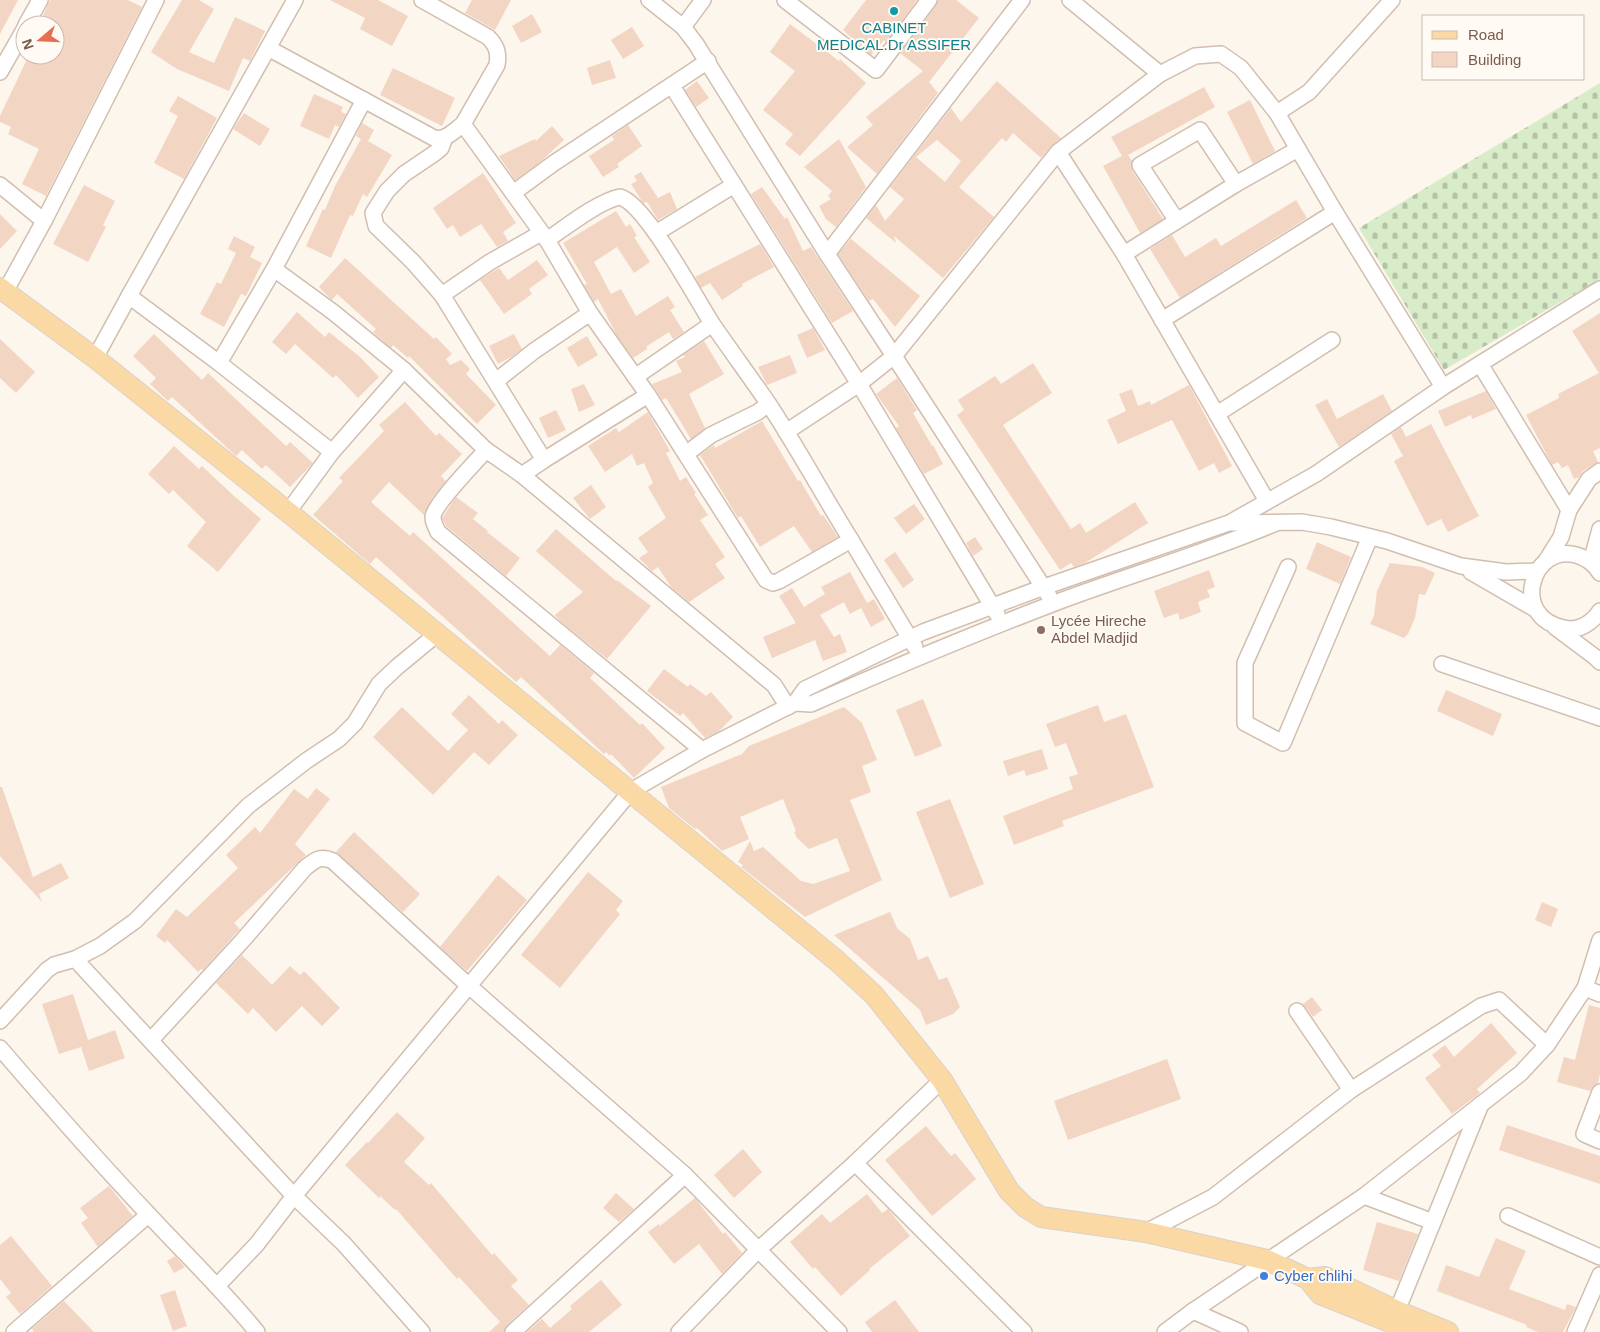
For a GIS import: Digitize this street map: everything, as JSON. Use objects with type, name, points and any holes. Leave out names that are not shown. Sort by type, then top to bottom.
[{"type":"main road","points":[[2,290],[96,358],[288,512],[836,960],[874,996],[942,1080],[1009,1191],[1025,1208],[1040,1217],[1146,1232],[1267,1260],[1308,1279],[1320,1294],[1415,1332]]},
{"type":"main road","points":[[1308,1279],[1325,1277],[1397,1311],[1448,1332]]},
{"type":"street","points":[[32,15],[40,0]]},
{"type":"street","points":[[2,290],[44,221],[156,0]]},
{"type":"street","points":[[96,358],[295,0]]},
{"type":"street","points":[[268,48],[434,138],[444,138],[463,124],[497,65],[498,56],[496,47],[488,37],[422,0]]},
{"type":"street","points":[[649,0],[683,27],[708,61],[827,254],[1044,587],[1053,604]]},
{"type":"street","points":[[683,27],[703,0]]},
{"type":"street","points":[[785,0],[876,70],[929,0]]},
{"type":"street","points":[[827,254],[1022,0]]},
{"type":"street","points":[[1070,0],[1160,74]]},
{"type":"street","points":[[1277,114],[1309,92],[1392,0]]},
{"type":"street","points":[[0,72],[15,45]]},
{"type":"street","points":[[786,432],[859,384],[894,356],[1058,152],[1160,74],[1195,56],[1221,54],[1241,68],[1277,114],[1443,387]]},
{"type":"street","points":[[513,193],[554,163],[708,61]]},
{"type":"street","points":[[672,86],[859,384],[1003,624]]},
{"type":"street","points":[[219,363],[274,269],[364,100]]},
{"type":"street","points":[[463,124],[544,236],[590,313],[648,395],[768,582],[773,583],[789,576],[851,540]]},
{"type":"street","points":[[1177,221],[1140,165],[1200,130],[1236,184]]},
{"type":"street","points":[[444,138],[441,148],[436,153],[396,181],[373,213],[376,226],[413,262],[442,295],[544,460]]},
{"type":"street","points":[[1124,254],[1236,184],[1298,149]]},
{"type":"street","points":[[1058,152],[1124,254],[1268,501]]},
{"type":"street","points":[[0,185],[44,221]]},
{"type":"street","points":[[656,233],[734,185]]},
{"type":"street","points":[[442,295],[490,262],[544,236],[613,198],[626,198],[656,233],[712,324],[768,404],[921,656]]},
{"type":"street","points":[[1162,320],[1335,212]]},
{"type":"street","points":[[274,269],[333,312],[404,370],[486,450],[522,475],[774,685],[792,705]]},
{"type":"street","points":[[792,705],[804,689],[910,639],[993,605],[1229,523],[1316,474],[1443,387],[1600,289]]},
{"type":"street","points":[[129,296],[219,363],[332,452]]},
{"type":"street","points":[[496,381],[534,351],[590,313]]},
{"type":"street","points":[[635,377],[712,324]]},
{"type":"street","points":[[1217,414],[1332,340]]},
{"type":"street","points":[[1480,364],[1570,510]]},
{"type":"street","points":[[288,512],[332,452],[404,370]]},
{"type":"street","points":[[522,475],[648,395]]},
{"type":"street","points":[[686,454],[710,435],[758,412],[768,404]]},
{"type":"street","points":[[486,450],[439,504],[433,516],[438,532],[702,750]]},
{"type":"street","points":[[1535,609],[1531,596],[1532,583],[1561,537],[1570,510],[1589,478],[1600,471]]},
{"type":"street","points":[[1229,523],[1302,522],[1331,527],[1370,537],[1461,566],[1506,572],[1542,566],[1558,556],[1572,554],[1585,558],[1598,569]]},
{"type":"street","points":[[217,1286],[257,1244],[294,1196],[631,791],[702,750],[792,705],[811,704],[921,656],[1053,604],[1235,540],[1276,523]]},
{"type":"street","points":[[1598,569],[1594,551],[1600,529]]},
{"type":"street","points":[[1288,567],[1245,663],[1246,723],[1283,743],[1370,537]]},
{"type":"street","points":[[1461,566],[1535,609],[1543,619],[1595,656],[1600,662]]},
{"type":"street","points":[[1554,626],[1568,629],[1582,627],[1594,619],[1600,611]]},
{"type":"street","points":[[0,1021],[47,970],[54,965],[75,959],[100,946],[135,922],[248,806],[306,761],[339,739],[355,723],[379,684],[397,666],[437,634]]},
{"type":"street","points":[[1442,664],[1600,718]]},
{"type":"street","points":[[151,1040],[306,868],[319,858],[326,858],[333,861],[469,986],[685,1175],[840,1332]]},
{"type":"street","points":[[1165,1332],[1267,1260],[1364,1196],[1521,1073],[1547,1046],[1585,988],[1600,940]]},
{"type":"street","points":[[75,959],[294,1196],[344,1244],[422,1332]]},
{"type":"street","points":[[1585,988],[1600,994]]},
{"type":"street","points":[[1146,1232],[1213,1197],[1351,1090],[1481,1006],[1499,1000],[1547,1046]]},
{"type":"street","points":[[1297,1011],[1351,1090]]},
{"type":"street","points":[[1,1051],[148,1215],[217,1286],[257,1332]]},
{"type":"street","points":[[679,1332],[759,1249],[855,1163],[942,1080]]},
{"type":"street","points":[[1600,1092],[1584,1134],[1600,1141]]},
{"type":"street","points":[[1397,1311],[1481,1103]]},
{"type":"street","points":[[855,1163],[1024,1332]]},
{"type":"street","points":[[513,1332],[685,1175]]},
{"type":"street","points":[[1364,1196],[1433,1222]]},
{"type":"street","points":[[14,1332],[148,1215]]},
{"type":"street","points":[[1508,1216],[1600,1257]]},
{"type":"street","points":[[1576,1332],[1600,1274]]},
{"type":"street","points":[[1193,1311],[1240,1332]]},
{"type":"green space","points":[[1600,83],[1600,279],[1444,370],[1359,228]]},
{"type":"building","points":[[0,0],[18,0],[0,34]]},
{"type":"building","points":[[50,0],[128,0],[142,7],[46,196],[22,184],[39,149],[8,134],[11,127],[0,122],[0,116],[24,65],[65,65],[65,15],[43,15]]},
{"type":"building","points":[[182,0],[199,0],[214,9],[189,52],[214,63],[235,17],[265,31],[250,61],[243,58],[229,91],[177,69],[151,52]]},
{"type":"building","points":[[330,0],[378,0],[408,16],[392,46],[360,29],[365,18]]},
{"type":"building","points":[[472,0],[511,0],[495,30],[465,13]]},
{"type":"building","points":[[866,0],[917,0],[886,42],[884,40],[871,55],[843,30]]},
{"type":"building","points":[[938,0],[956,0],[979,18],[929,82],[938,93],[877,174],[847,147],[873,125],[866,117],[923,71],[900,53],[936,6]]},
{"type":"building","points":[[532,14],[542,32],[521,43],[512,26]]},
{"type":"building","points":[[790,24],[839,61],[840,59],[866,83],[800,156],[785,144],[793,134],[763,110],[795,71],[770,52]]},
{"type":"building","points":[[632,27],[644,46],[623,59],[611,40]]},
{"type":"building","points":[[610,60],[616,78],[592,85],[587,68]]},
{"type":"building","points":[[393,68],[455,98],[442,126],[380,95]]},
{"type":"building","points":[[697,81],[709,98],[696,107],[685,90]]},
{"type":"building","points":[[997,81],[1061,138],[1041,158],[1013,133],[1006,142],[1002,138],[959,187],[994,217],[943,278],[894,236],[896,243],[866,218],[876,205],[885,221],[904,199],[890,187],[951,108],[961,122]],"holes":[[[937,140],[961,161],[945,182],[916,157]]]},
{"type":"building","points":[[1204,87],[1215,107],[1128,155],[1132,161],[1132,170],[1163,219],[1140,233],[1103,166],[1122,156],[1111,137]]},
{"type":"building","points":[[314,94],[343,107],[341,112],[346,114],[339,127],[335,125],[329,139],[300,126]]},
{"type":"building","points":[[178,96],[217,118],[184,179],[154,163],[178,116],[169,111]]},
{"type":"building","points":[[1250,100],[1275,151],[1253,164],[1227,112]]},
{"type":"building","points":[[244,113],[270,129],[260,146],[233,129]]},
{"type":"building","points":[[362,123],[374,130],[368,141],[392,155],[367,197],[363,194],[353,216],[350,215],[331,258],[306,246],[323,209],[325,210],[335,186],[361,139],[356,136]]},
{"type":"building","points":[[628,125],[642,146],[617,164],[619,167],[603,177],[589,156],[614,140],[612,136]]},
{"type":"building","points":[[552,126],[564,140],[540,162],[515,180],[499,156],[535,139],[536,141]]},
{"type":"building","points":[[839,139],[866,187],[836,227],[826,219],[819,206],[831,199],[828,196],[832,191],[804,167]]},
{"type":"building","points":[[641,172],[658,198],[670,192],[677,209],[658,220],[647,202],[643,203],[631,184],[637,181],[634,176]]},
{"type":"building","points":[[483,173],[516,223],[503,232],[508,241],[497,247],[481,224],[460,237],[453,225],[447,229],[433,208]]},
{"type":"building","points":[[84,185],[115,201],[103,225],[106,227],[88,262],[53,244]]},
{"type":"building","points":[[762,187],[785,219],[787,217],[803,251],[811,247],[853,311],[832,323],[751,194]]},
{"type":"building","points":[[1296,200],[1307,218],[1180,298],[1150,249],[1172,235],[1185,257],[1216,238],[1221,246]]},
{"type":"building","points":[[616,211],[626,227],[630,224],[637,236],[634,237],[650,262],[634,273],[617,247],[594,262],[611,294],[621,289],[636,316],[668,296],[675,307],[670,310],[684,332],[673,339],[669,332],[647,346],[647,349],[633,358],[616,334],[598,299],[594,302],[584,285],[587,284],[563,243]]},
{"type":"building","points":[[0,214],[17,231],[0,249]]},
{"type":"building","points":[[234,236],[255,247],[250,257],[262,263],[246,296],[241,294],[224,327],[200,314],[217,282],[221,284],[236,253],[228,249]]},
{"type":"building","points":[[851,239],[920,296],[895,327],[873,299],[869,301],[838,254]]},
{"type":"building","points":[[760,244],[774,267],[742,284],[743,286],[722,300],[710,283],[701,288],[695,277]]},
{"type":"building","points":[[345,258],[434,339],[436,337],[452,354],[446,359],[450,365],[461,360],[470,369],[466,374],[496,405],[477,424],[409,356],[408,358],[393,345],[391,348],[373,332],[376,329],[337,294],[332,300],[319,287]]},
{"type":"building","points":[[537,260],[548,275],[529,289],[532,294],[504,314],[480,280],[499,268],[508,280]]},
{"type":"building","points":[[297,312],[325,337],[329,332],[360,357],[379,377],[358,398],[336,375],[333,378],[295,344],[286,354],[272,342]]},
{"type":"building","points":[[1600,313],[1600,448],[1593,451],[1598,462],[1574,479],[1568,465],[1562,468],[1558,462],[1552,465],[1526,415],[1559,398],[1558,394],[1599,373],[1572,331]]},
{"type":"building","points":[[813,328],[825,350],[807,358],[797,335]]},
{"type":"building","points":[[154,334],[202,380],[208,373],[286,446],[290,442],[313,463],[290,487],[266,465],[262,469],[242,450],[236,456],[172,397],[168,401],[150,384],[156,378],[133,356]]},
{"type":"building","points":[[514,334],[522,349],[498,364],[489,346]]},
{"type":"building","points":[[587,336],[598,355],[578,367],[567,348]]},
{"type":"building","points":[[0,339],[35,372],[16,393],[0,378]]},
{"type":"building","points":[[704,341],[724,374],[689,394],[705,428],[691,439],[666,398],[662,400],[652,384],[682,372],[676,361],[685,357],[683,355]]},
{"type":"building","points":[[790,355],[797,373],[767,385],[758,367]]},
{"type":"building","points":[[1033,363],[1052,393],[1003,425],[1071,529],[1080,523],[1086,533],[1135,502],[1148,523],[1085,563],[1074,567],[1071,563],[1060,570],[957,415],[964,410],[958,400],[995,376],[1001,384]]},
{"type":"building","points":[[897,378],[917,410],[913,413],[943,464],[924,474],[896,428],[899,426],[876,394]]},
{"type":"building","points":[[584,384],[595,405],[579,412],[571,389]]},
{"type":"building","points":[[1189,385],[1232,466],[1219,473],[1214,463],[1199,471],[1172,420],[1118,444],[1107,420],[1126,411],[1119,394],[1132,389],[1138,406],[1150,401],[1151,405]]},
{"type":"building","points":[[1486,391],[1496,409],[1472,419],[1471,415],[1445,427],[1438,411]]},
{"type":"building","points":[[1383,394],[1392,411],[1339,447],[1315,405],[1327,399],[1337,419]]},
{"type":"building","points":[[405,402],[436,436],[439,433],[462,454],[441,476],[446,481],[432,498],[424,515],[389,482],[371,502],[410,536],[413,532],[550,656],[560,645],[594,673],[590,678],[640,725],[642,723],[665,748],[634,778],[611,754],[610,756],[606,752],[604,754],[521,677],[516,682],[376,557],[370,564],[313,515],[343,481],[339,478],[384,431],[379,425]]},
{"type":"building","points":[[556,410],[566,430],[548,438],[539,418]]},
{"type":"building","points":[[648,412],[670,451],[666,453],[680,481],[686,477],[696,493],[694,494],[708,515],[700,520],[725,557],[715,564],[725,578],[689,602],[671,587],[658,567],[652,571],[639,558],[648,552],[638,538],[666,518],[648,487],[653,483],[644,463],[637,466],[632,454],[605,472],[588,446],[616,428],[619,432]]},
{"type":"building","points":[[762,421],[798,481],[800,480],[821,516],[823,515],[838,537],[812,552],[794,526],[760,547],[741,516],[738,518],[700,455],[714,445],[715,448]]},
{"type":"building","points":[[1431,424],[1479,516],[1448,532],[1441,519],[1427,526],[1394,461],[1403,456],[1391,434],[1401,427],[1406,437]]},
{"type":"building","points":[[174,446],[199,469],[202,466],[261,519],[218,572],[187,546],[206,522],[173,490],[169,494],[148,474]]},
{"type":"building","points":[[591,485],[606,507],[590,519],[573,498]]},
{"type":"building","points":[[456,497],[478,513],[473,519],[520,558],[506,576],[446,526],[442,518]]},
{"type":"building","points":[[914,504],[925,519],[906,534],[894,518]]},
{"type":"building","points":[[556,529],[616,581],[651,606],[607,659],[555,615],[583,592],[536,551]]},
{"type":"building","points":[[975,537],[983,549],[973,556],[966,543]]},
{"type":"building","points":[[1317,542],[1351,557],[1340,584],[1306,569]]},
{"type":"building","points":[[895,552],[914,580],[903,588],[884,560]]},
{"type":"building","points":[[1390,563],[1422,567],[1435,573],[1425,595],[1419,594],[1415,618],[1408,634],[1404,638],[1370,624],[1374,616],[1377,591]]},
{"type":"building","points":[[1209,570],[1215,587],[1207,590],[1210,597],[1198,602],[1201,612],[1180,620],[1178,613],[1164,618],[1154,591]]},
{"type":"building","points":[[850,572],[867,603],[874,599],[885,619],[871,627],[861,608],[850,614],[844,602],[820,615],[834,637],[840,634],[847,652],[823,661],[815,640],[772,658],[763,637],[796,623],[779,596],[792,588],[804,607],[825,594],[821,587]]},
{"type":"building","points":[[664,669],[688,687],[690,684],[706,696],[711,692],[733,717],[718,732],[705,738],[683,713],[680,716],[647,691]]},
{"type":"building","points":[[1446,690],[1502,714],[1493,736],[1437,711]]},
{"type":"building","points":[[469,695],[499,724],[502,720],[518,735],[489,765],[474,752],[433,795],[373,737],[402,707],[448,751],[468,730],[451,714]]},
{"type":"building","points":[[923,699],[942,746],[915,757],[896,710]]},
{"type":"building","points":[[1098,705],[1104,722],[1126,714],[1154,787],[1062,821],[1064,826],[1014,845],[1003,816],[1073,789],[1069,777],[1078,774],[1066,743],[1055,747],[1046,724]]},
{"type":"building","points":[[844,707],[862,723],[877,760],[862,766],[871,792],[850,800],[882,880],[805,917],[741,867],[743,865],[738,862],[750,841],[754,851],[763,847],[801,881],[813,884],[850,871],[837,838],[809,849],[797,838],[783,799],[740,817],[749,839],[722,851],[697,828],[695,829],[669,808],[661,787],[742,754],[749,746]]},
{"type":"building","points":[[1042,749],[1048,769],[1026,776],[1024,770],[1008,776],[1003,761]]},
{"type":"building","points":[[0,787],[2,787],[33,877],[61,863],[69,878],[39,894],[42,902],[0,856]]},
{"type":"building","points":[[316,788],[330,799],[295,844],[306,855],[234,923],[240,929],[203,970],[201,969],[198,972],[167,940],[165,943],[156,936],[176,909],[187,917],[238,868],[226,855],[255,827],[260,833],[294,789],[308,799]]},
{"type":"building","points":[[950,799],[984,884],[950,898],[916,812]]},
{"type":"building","points":[[354,832],[420,894],[403,912],[336,852]]},
{"type":"building","points":[[588,872],[623,901],[616,910],[620,914],[560,988],[521,955]]},
{"type":"building","points":[[498,875],[527,900],[467,971],[440,947]]},
{"type":"building","points":[[1542,902],[1558,909],[1551,927],[1535,920]]},
{"type":"building","points":[[890,912],[897,928],[910,939],[918,960],[928,956],[939,980],[947,977],[960,1007],[953,1014],[926,1025],[920,1010],[834,935]]},
{"type":"building","points":[[242,955],[272,985],[290,966],[300,975],[304,971],[340,1008],[322,1026],[302,1006],[276,1032],[253,1008],[248,1014],[216,983]]},
{"type":"building","points":[[73,994],[88,1040],[115,1030],[125,1058],[89,1071],[81,1047],[59,1054],[42,1004]]},
{"type":"building","points":[[1312,997],[1322,1010],[1313,1017],[1303,1004]]},
{"type":"building","points":[[1589,1005],[1600,1008],[1600,1074],[1598,1083],[1590,1091],[1557,1082],[1564,1057],[1575,1060]]},
{"type":"building","points":[[1491,1023],[1517,1053],[1477,1089],[1480,1093],[1452,1114],[1425,1078],[1441,1066],[1432,1055],[1445,1045],[1454,1057]]},
{"type":"building","points":[[1167,1059],[1181,1099],[1068,1140],[1054,1101]]},
{"type":"building","points":[[397,1112],[425,1138],[404,1162],[429,1185],[431,1183],[492,1255],[494,1253],[518,1280],[511,1286],[529,1305],[507,1325],[504,1332],[489,1332],[500,1322],[459,1277],[457,1279],[396,1209],[380,1196],[379,1198],[345,1165]]},
{"type":"building","points":[[1507,1125],[1600,1156],[1600,1184],[1499,1150]]},
{"type":"building","points":[[926,1126],[951,1156],[955,1153],[976,1179],[932,1216],[885,1160]]},
{"type":"building","points":[[743,1149],[762,1172],[734,1198],[714,1175]]},
{"type":"building","points":[[109,1186],[133,1216],[98,1247],[81,1223],[88,1218],[80,1208]]},
{"type":"building","points":[[616,1193],[634,1209],[619,1222],[603,1208]]},
{"type":"building","points":[[867,1194],[882,1213],[888,1209],[910,1236],[869,1269],[841,1296],[815,1267],[813,1269],[790,1242],[822,1214],[830,1223]]},
{"type":"building","points":[[695,1198],[723,1234],[725,1232],[742,1253],[722,1274],[699,1244],[674,1264],[648,1232],[659,1224],[660,1226]]},
{"type":"building","points":[[1377,1222],[1418,1234],[1399,1281],[1363,1270]]},
{"type":"building","points":[[11,1236],[52,1286],[20,1314],[6,1297],[11,1293],[0,1279],[0,1245]]},
{"type":"building","points":[[1496,1238],[1526,1251],[1509,1289],[1565,1310],[1567,1304],[1576,1307],[1563,1332],[1538,1332],[1526,1327],[1527,1325],[1437,1291],[1446,1265],[1479,1277]]},
{"type":"building","points":[[175,1256],[185,1267],[174,1273],[167,1261]]},
{"type":"building","points":[[601,1280],[622,1305],[589,1332],[527,1332],[542,1319],[550,1328],[572,1309],[570,1306]]},
{"type":"building","points":[[175,1290],[187,1326],[173,1331],[160,1295]]},
{"type":"building","points":[[895,1300],[919,1332],[872,1332],[865,1322]]},
{"type":"building","points":[[64,1301],[94,1332],[34,1332],[32,1329]]},
{"type":"place","name":"CABINET MEDICAL.Dr ASSIFER","points":[[894,11]]},
{"type":"place","name":"Lycée Hireche Abdel Madjid","points":[[1041,630]]},
{"type":"place","name":"Cyber chlihi","points":[[1264,1276]]}]
